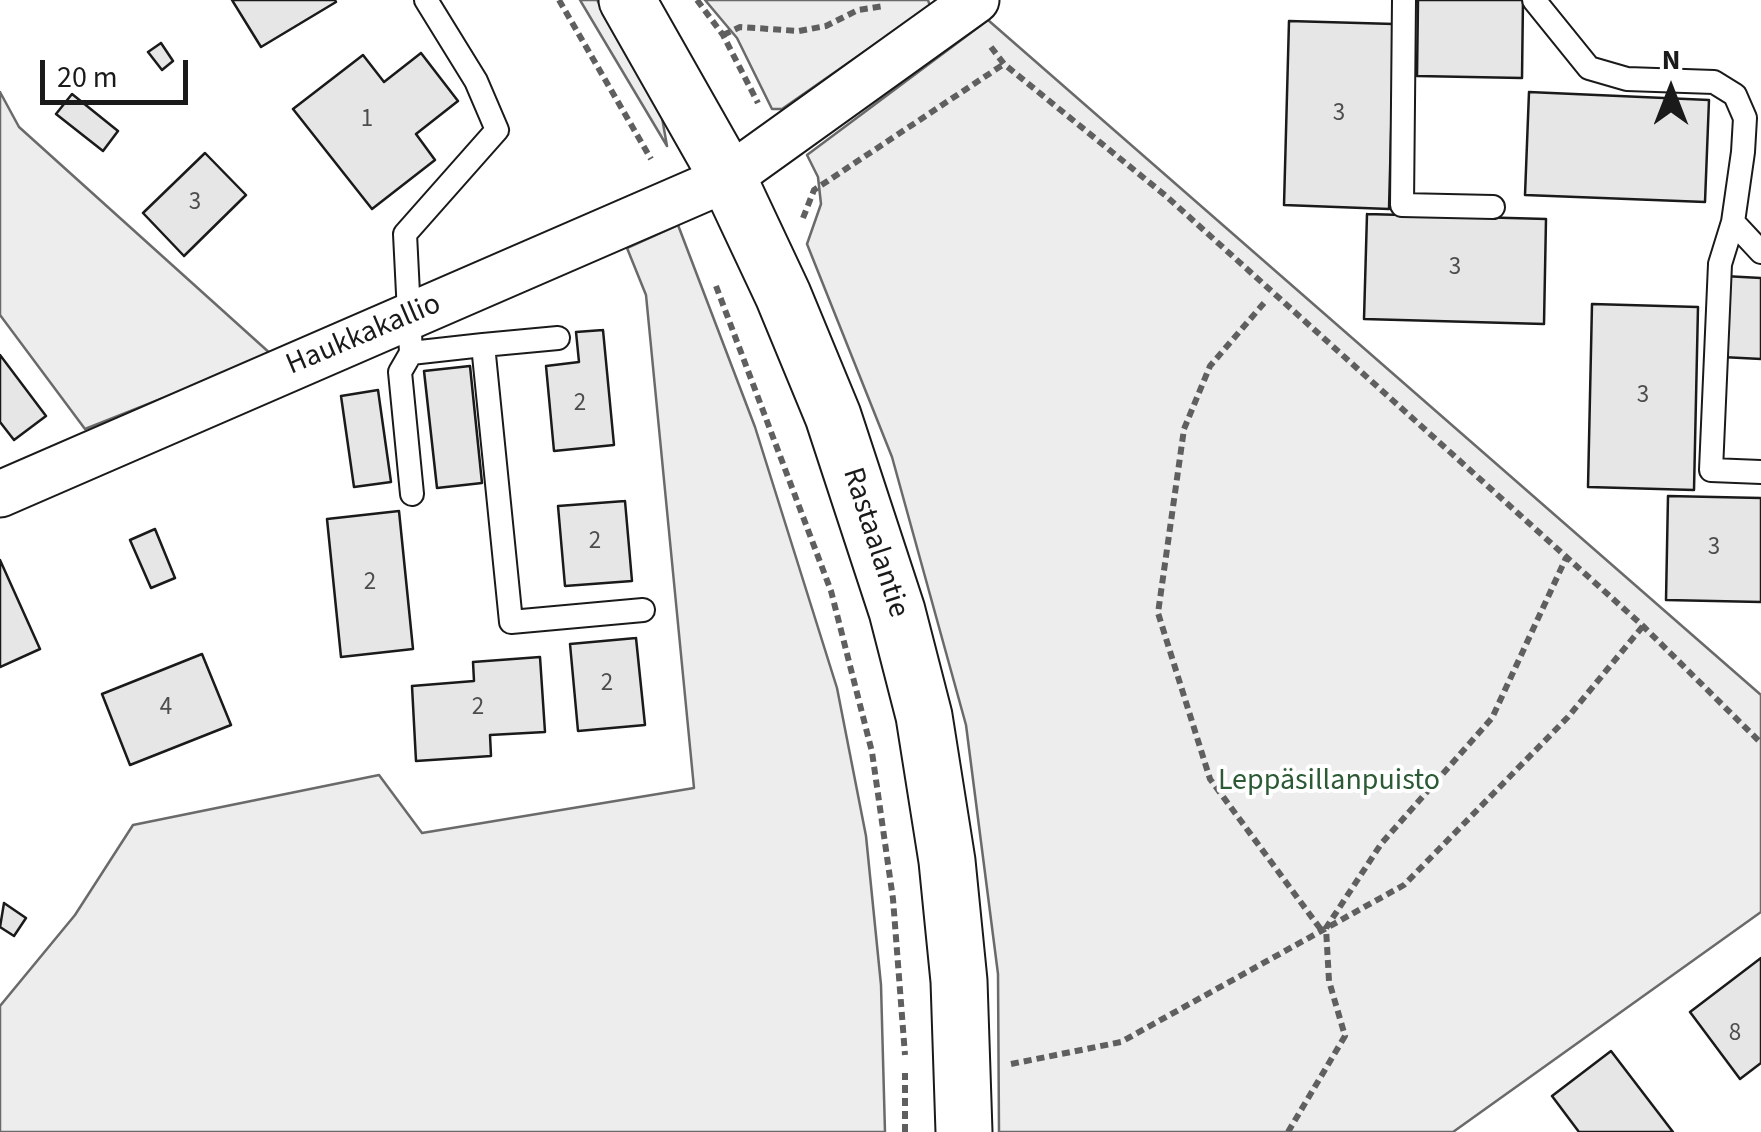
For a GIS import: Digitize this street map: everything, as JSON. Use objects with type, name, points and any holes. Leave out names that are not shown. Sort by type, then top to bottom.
[{"type":"main road","name":"Rastaalantie","points":[[627,0],[654,41],[765,255],[833,416],[897,611],[924,716],[947,861],[964,1132]]},
{"type":"street","name":"Haukkakallio","points":[[0,494],[411,334],[728,178],[968,5]]},
{"type":"lane","points":[[412,494],[400,372],[411,334],[405,234],[498,130],[476,81],[426,0]]},
{"type":"lane","points":[[1404,0],[1402,205],[1493,207]]},
{"type":"lane","points":[[1534,0],[1589,68],[1627,78],[1714,82],[1735,95],[1745,118],[1733,222],[1720,264],[1711,470],[1761,472]]},
{"type":"lane","points":[[1733,222],[1761,252]]},
{"type":"lane","points":[[411,334],[483,345],[558,338]]},
{"type":"lane","points":[[483,345],[511,622],[644,610]]},
{"type":"path","points":[[559,0],[676,202]]},
{"type":"path","points":[[698,0],[723,35],[766,117]]},
{"type":"path","points":[[723,35],[740,27],[799,31],[826,26],[858,10],[896,4]]},
{"type":"path","points":[[968,5],[1004,64],[1166,196],[1643,626],[1761,743]]},
{"type":"path","points":[[905,1132],[906,1062],[893,899],[872,752],[830,590],[767,410],[714,279],[797,236],[814,190],[1004,64]]},
{"type":"path","points":[[1264,304],[1210,366],[1184,430],[1158,614],[1210,778],[1324,930],[1329,982],[1345,1036],[1288,1132]]},
{"type":"path","points":[[1324,930],[1381,844],[1492,718],[1566,558]]},
{"type":"path","points":[[962,1074],[1121,1042],[1404,885],[1568,717],[1643,626]]},
{"type":"green space","points":[[580,0],[597,0],[661,112],[667,146]]},
{"type":"green space","points":[[705,0],[928,0],[930,6],[782,109],[772,109],[737,38]]},
{"type":"green space","name":"Leppäsillanpuisto","points":[[988,20],[1761,695],[1761,912],[1453,1132],[999,1132],[998,974],[966,725],[892,457],[807,244],[821,204],[818,177],[807,155]]},
{"type":"green space","points":[[0,92],[19,127],[272,355],[85,429],[0,315]]},
{"type":"green space","points":[[678,225],[755,427],[837,688],[866,836],[881,985],[885,1132],[0,1132],[0,1006],[75,915],[133,825],[379,775],[422,833],[694,788],[646,295],[627,248]]},
{"type":"building","points":[[232,0],[335,0],[336,2],[261,47]]},
{"type":"building","points":[[1418,0],[1523,0],[1522,78],[1417,76]]},
{"type":"building","points":[[1289,21],[1394,24],[1389,209],[1284,205]]},
{"type":"building","points":[[161,43],[173,61],[162,70],[148,52]]},
{"type":"building","points":[[421,53],[458,101],[416,134],[435,160],[372,209],[293,109],[363,55],[384,82]]},
{"type":"building","points":[[1529,92],[1709,100],[1705,202],[1525,195]]},
{"type":"building","points":[[72,94],[118,131],[103,151],[56,114]]},
{"type":"building","points":[[205,153],[246,195],[184,256],[143,213]]},
{"type":"building","points":[[1367,214],[1546,219],[1544,324],[1364,319]]},
{"type":"building","points":[[1724,276],[1761,278],[1761,359],[1722,357]]},
{"type":"building","points":[[1592,304],[1698,307],[1694,490],[1588,487]]},
{"type":"building","points":[[603,330],[614,445],[554,451],[546,366],[579,362],[576,332]]},
{"type":"building","points":[[0,355],[46,416],[14,440],[0,422]]},
{"type":"building","points":[[470,366],[482,483],[437,488],[424,371]]},
{"type":"building","points":[[378,390],[391,482],[354,487],[341,396]]},
{"type":"building","points":[[1668,496],[1761,498],[1761,602],[1666,600]]},
{"type":"building","points":[[625,501],[632,581],[565,586],[558,506]]},
{"type":"building","points":[[399,511],[413,649],[341,657],[327,519]]},
{"type":"building","points":[[155,529],[175,578],[151,588],[130,540]]},
{"type":"building","points":[[0,560],[40,649],[0,667]]},
{"type":"building","points":[[636,638],[645,725],[578,731],[570,644]]},
{"type":"building","points":[[202,654],[231,725],[130,765],[102,694]]},
{"type":"building","points":[[540,657],[545,732],[490,735],[491,756],[416,761],[412,686],[474,681],[473,662]]},
{"type":"building","points":[[4,903],[26,918],[14,936],[0,927]]},
{"type":"building","points":[[1761,958],[1761,1063],[1740,1079],[1690,1012]]},
{"type":"building","points":[[1611,1051],[1673,1132],[1579,1132],[1552,1096]]}]
